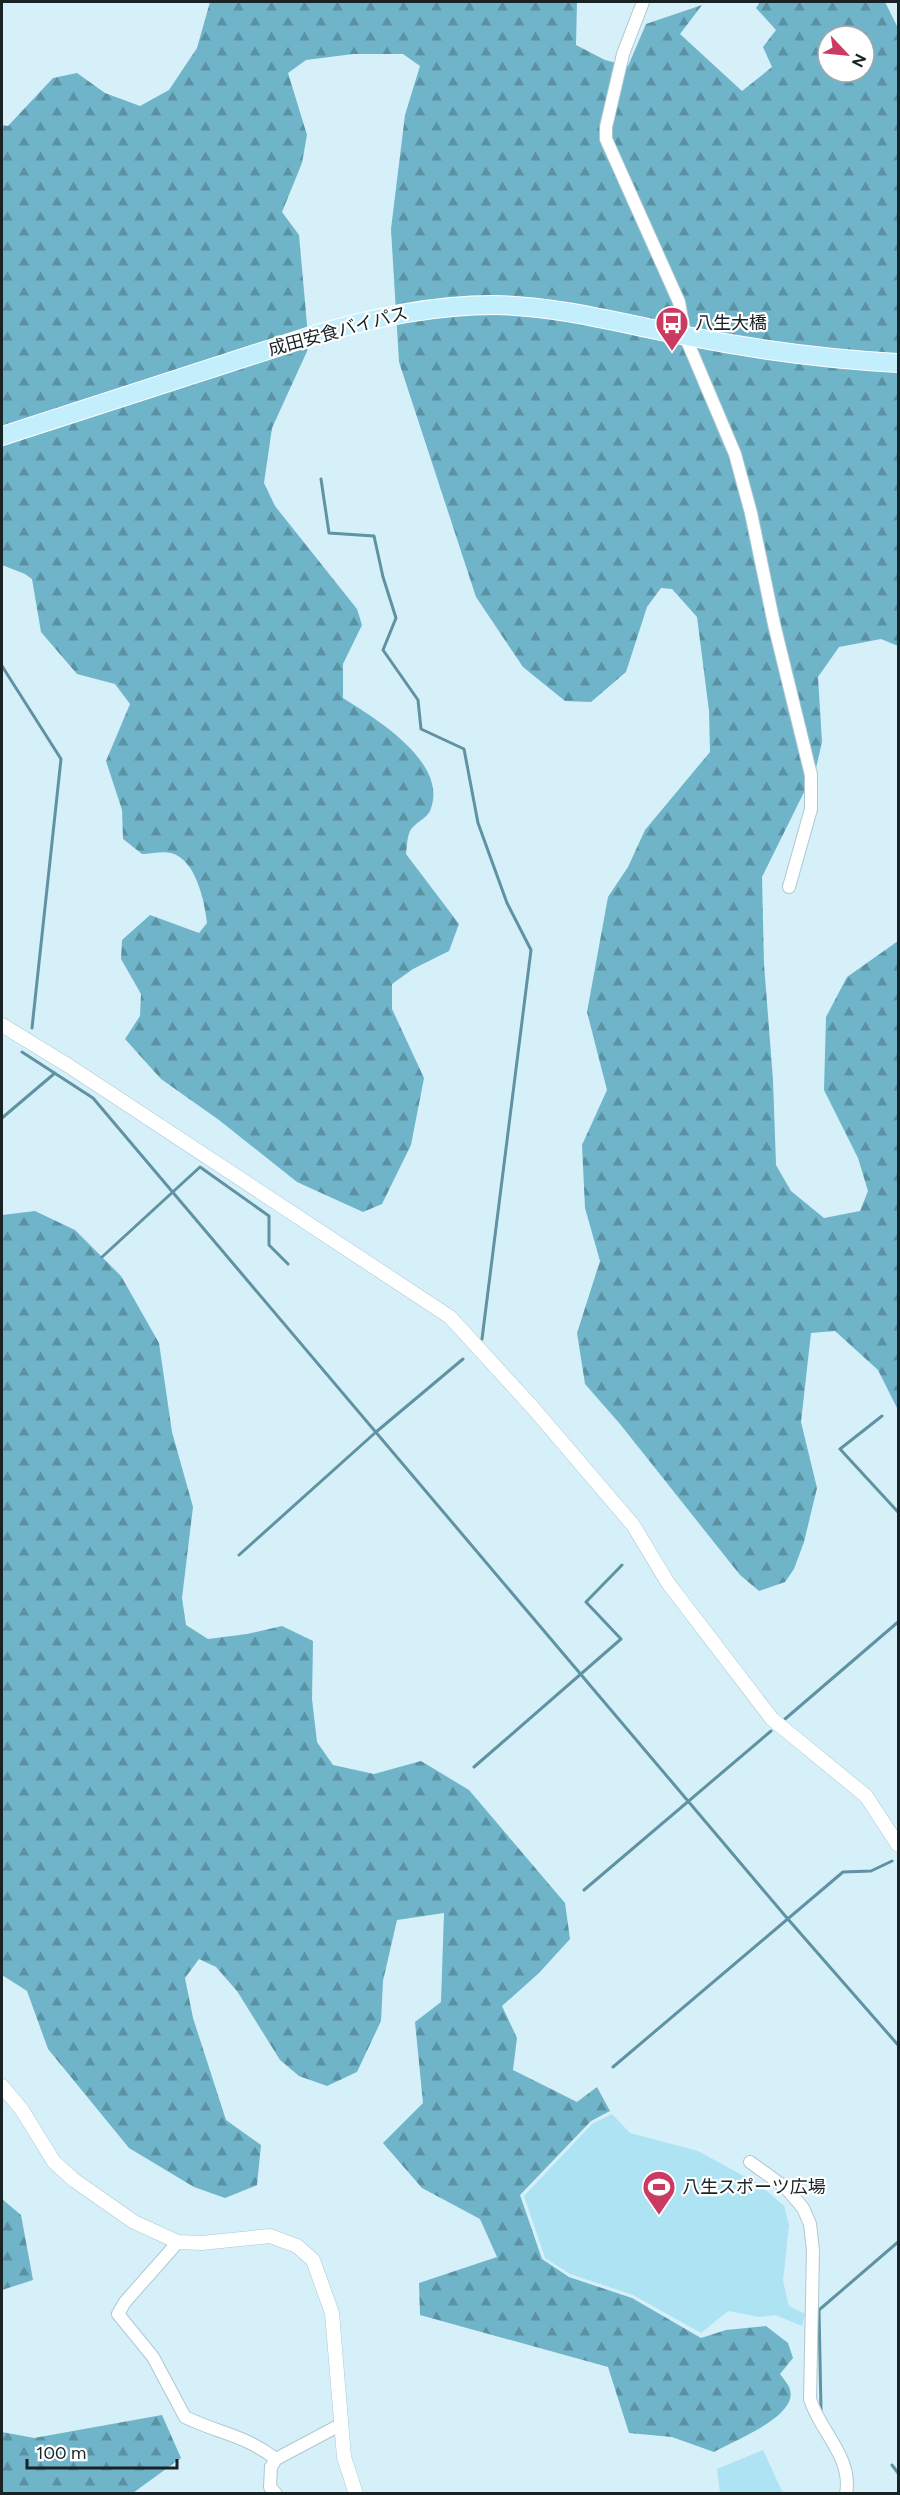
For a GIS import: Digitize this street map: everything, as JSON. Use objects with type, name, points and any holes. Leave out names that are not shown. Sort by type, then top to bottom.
[{"type":"main road","name":"成田安食バイパス","points":[[2,436],[361,321],[409,312],[457,307],[538,308],[685,336],[816,357],[898,363]]},
{"type":"street","points":[[643,2],[623,54],[606,127],[606,138],[680,302],[685,336],[735,454],[752,513],[774,624],[807,753],[811,809],[789,887]]},
{"type":"street","points":[[2,1025],[69,1066],[450,1317],[534,1408],[633,1525],[668,1583],[772,1719],[866,1796],[898,1838]]},
{"type":"street","points":[[2,2086],[22,2110],[54,2162],[74,2180],[134,2222],[178,2242],[202,2243],[270,2236],[297,2246],[313,2260],[332,2313],[344,2457],[356,2493]]},
{"type":"street","points":[[750,2162],[786,2188],[802,2208],[810,2224],[813,2251],[810,2399],[815,2417],[838,2450],[845,2467],[846,2493]]},
{"type":"street","points":[[178,2242],[125,2302],[118,2314],[153,2357],[185,2417],[258,2445],[276,2459]]},
{"type":"street","points":[[276,2493],[270,2487],[271,2467],[276,2459],[340,2425]]},
{"type":"shaded area","name":"八生スポーツ広場","points":[[612,2114],[630,2133],[698,2151],[760,2185],[784,2206],[789,2225],[783,2281],[789,2306],[805,2314],[802,2326],[775,2315],[759,2317],[728,2311],[701,2333],[633,2295],[570,2274],[545,2258],[524,2196],[592,2124]]},
{"type":"shaded area","points":[[763,2450],[783,2493],[720,2493],[717,2469]]},
{"type":"green space","points":[[210,2],[577,2],[576,45],[605,60],[628,66],[646,24],[702,5],[680,34],[742,91],[772,67],[763,47],[776,30],[756,8],[760,2],[885,2],[898,28],[898,646],[881,639],[839,647],[818,677],[822,742],[816,768],[762,877],[764,964],[773,1080],[776,1165],[791,1191],[824,1218],[860,1211],[868,1191],[858,1158],[824,1090],[826,1017],[847,977],[898,941],[898,1410],[878,1370],[835,1331],[811,1333],[801,1422],[817,1488],[804,1542],[794,1569],[785,1582],[759,1591],[740,1575],[620,1424],[585,1384],[577,1333],[600,1261],[585,1208],[582,1145],[607,1090],[587,1012],[608,897],[628,867],[645,830],[710,752],[709,711],[697,617],[672,589],[661,588],[647,607],[626,672],[591,702],[565,701],[523,667],[476,597],[399,362],[391,229],[405,115],[420,66],[403,54],[353,54],[306,60],[288,73],[307,135],[302,163],[282,212],[299,235],[309,347],[272,428],[264,483],[275,506],[357,609],[362,625],[343,664],[343,698],[390,730],[406,744],[420,760],[429,776],[433,793],[430,811],[410,831],[406,854],[459,924],[449,951],[413,969],[392,984],[392,1009],[424,1078],[411,1145],[382,1204],[363,1212],[297,1182],[219,1120],[161,1079],[125,1039],[140,1016],[141,994],[121,959],[122,940],[150,915],[199,933],[207,923],[206,914],[198,883],[180,857],[168,852],[142,854],[123,839],[122,810],[106,761],[130,704],[115,684],[77,674],[41,632],[32,579],[2,565],[2,125],[8,126],[53,78],[77,73],[105,93],[140,106],[169,90],[197,48]]},
{"type":"green space","points":[[35,1211],[75,1230],[121,1276],[159,1343],[172,1432],[193,1507],[182,1598],[186,1625],[208,1639],[247,1634],[282,1626],[313,1641],[312,1699],[317,1742],[333,1765],[374,1774],[421,1761],[469,1790],[565,1903],[570,1939],[539,1973],[502,2006],[517,2038],[513,2070],[577,2102],[597,2087],[610,2111],[591,2121],[520,2195],[542,2259],[569,2277],[632,2298],[701,2338],[726,2330],[766,2326],[788,2343],[793,2358],[780,2374],[790,2390],[790,2400],[784,2409],[762,2427],[714,2452],[672,2437],[629,2433],[608,2367],[420,2315],[419,2283],[497,2257],[480,2219],[422,2188],[383,2143],[423,2103],[415,2022],[441,2002],[444,1913],[397,1920],[383,1981],[381,2021],[357,2072],[327,2086],[299,2076],[280,2060],[237,1991],[216,1967],[199,1959],[185,1978],[193,2018],[226,2120],[261,2145],[257,2185],[225,2198],[194,2187],[129,2148],[48,2049],[27,1991],[2,1975],[2,1215]]},
{"type":"green space","points":[[2,2199],[21,2215],[33,2280],[2,2290]]},
{"type":"green space","points":[[162,2415],[181,2458],[133,2493],[2,2493],[2,2432],[34,2438]]},
{"type":"waterway","points":[[321,479],[329,533],[374,536],[383,577],[396,618],[383,650],[418,700],[421,729],[464,749],[478,823],[507,903],[531,950],[482,1339]]},
{"type":"waterway","points":[[2,666],[61,759],[32,1028]]},
{"type":"waterway","points":[[22,1052],[93,1098],[787,1918],[898,2045]]},
{"type":"waterway","points":[[2,1118],[55,1073]]},
{"type":"waterway","points":[[102,1257],[200,1167],[269,1216],[269,1245],[288,1264]]},
{"type":"waterway","points":[[239,1555],[376,1432],[463,1359]]},
{"type":"waterway","points":[[882,1416],[840,1449],[898,1512]]},
{"type":"waterway","points":[[474,1767],[621,1639],[586,1602],[622,1565]]},
{"type":"waterway","points":[[785,1719],[898,1622]]},
{"type":"waterway","points":[[584,1890],[771,1731]]},
{"type":"waterway","points":[[613,2067],[843,1872],[871,1871],[892,1861]]},
{"type":"waterway","points":[[821,2410],[819,2310],[898,2242]]},
{"type":"waterway","points":[[892,2465],[898,2473]]},
{"type":"place","name":"八生大橋","points":[[672,352]]},
{"type":"place","name":"八生スポーツ広場","points":[[659,2216]]}]
